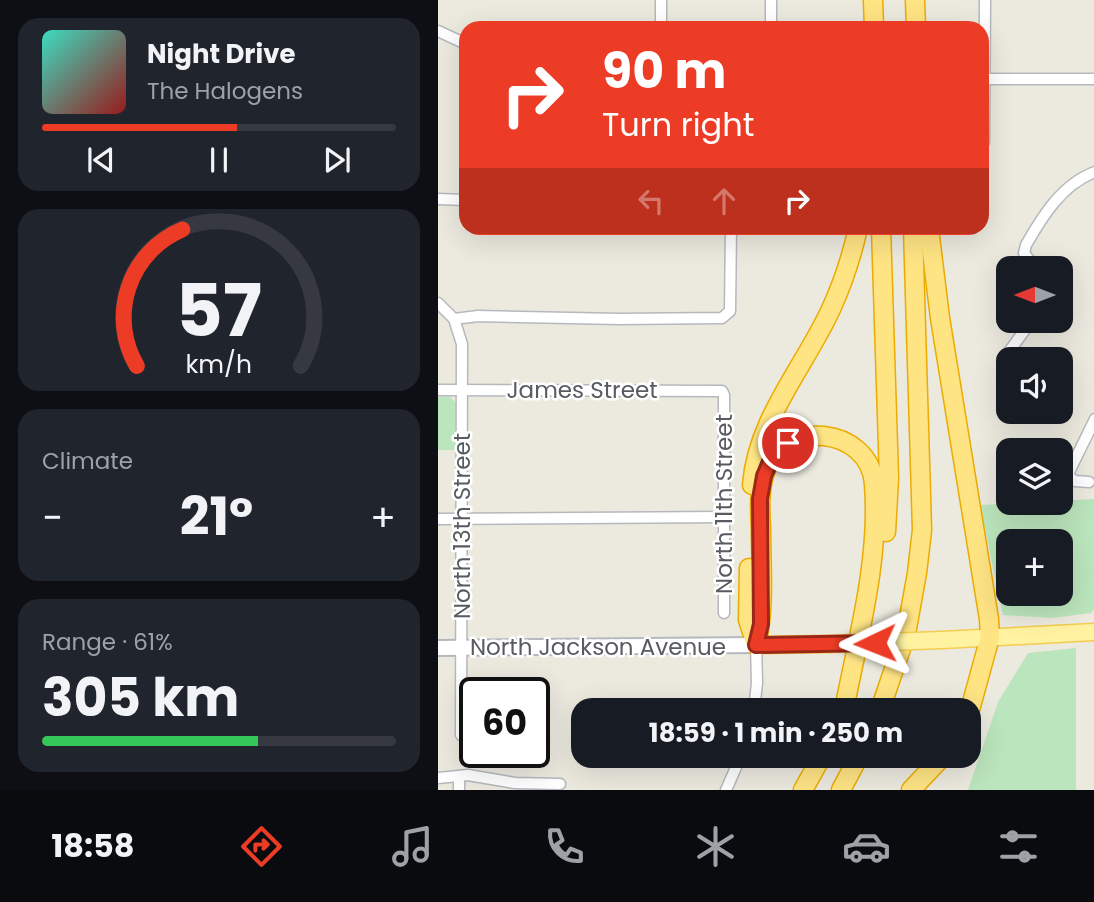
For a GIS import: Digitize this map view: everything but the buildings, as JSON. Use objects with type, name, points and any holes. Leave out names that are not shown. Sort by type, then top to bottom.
[{"type":"highway","points":[[873,0],[874,21]]},
{"type":"highway","points":[[907,0],[908,21]]},
{"type":"highway","points":[[915,0],[916,21]]},
{"type":"highway","points":[[756,645],[748,620],[752,479],[765,431],[831,310],[856,235]]},
{"type":"highway","points":[[848,698],[871,630],[884,565],[889,478],[881,235]]},
{"type":"highway","points":[[884,698],[906,634],[918,573],[922,530],[913,235]]},
{"type":"highway","points":[[930,235],[940,318],[989,620],[990,637],[973,698]]},
{"type":"highway","points":[[756,645],[761,624],[760,499],[764,476],[772,457],[788,443],[807,436],[827,434],[853,446],[869,465],[874,481],[871,573],[846,698]]},
{"type":"highway","points":[[803,790],[815,768]]},
{"type":"highway","points":[[840,790],[852,768]]},
{"type":"highway","points":[[911,790],[932,768]]},
{"type":"main road","name":"North Jackson Avenue","points":[[438,648],[817,644],[1094,632]]},
{"type":"street","points":[[661,0],[661,21]]},
{"type":"street","points":[[771,21],[772,0]]},
{"type":"street","points":[[985,0],[985,21]]},
{"type":"street","points":[[438,31],[459,41]]},
{"type":"street","points":[[989,79],[1094,79]]},
{"type":"street","points":[[1026,256],[1024,253],[1026,246],[1064,191],[1077,180],[1094,172]]},
{"type":"street","points":[[438,199],[459,200]]},
{"type":"street","points":[[438,303],[454,319],[470,316],[722,318],[730,311],[731,235]]},
{"type":"street","name":"North 13th Street","points":[[454,319],[462,344],[463,390],[461,677]]},
{"type":"street","name":"James Street","points":[[438,390],[713,389],[720,390],[724,395]]},
{"type":"street","name":"North 11th Street","points":[[724,395],[724,612]]},
{"type":"street","points":[[1089,482],[1074,481],[1069,472],[1094,419]]},
{"type":"street","points":[[438,519],[724,517]]},
{"type":"street","points":[[755,698],[756,645]]},
{"type":"street","points":[[726,790],[736,768]]},
{"type":"street","points":[[438,778],[468,775],[515,783],[560,784]]},
{"type":"street","points":[[459,778],[459,790]]},
{"type":"green space","points":[[438,397],[450,397],[456,403],[455,450],[438,450]]},
{"type":"green space","points":[[1094,499],[1095,608],[1091,613],[1052,618],[1003,615],[1001,606],[1073,606],[1073,529],[996,529],[996,582],[980,505],[996,504],[996,515],[1073,515],[1073,500]]},
{"type":"green space","points":[[1076,648],[1076,790],[968,790],[976,768],[981,768],[981,752],[998,702],[1028,653]]},
{"type":"route","points":[[788,443],[772,457],[764,476],[760,499],[761,624],[756,645],[875,643]]}]
